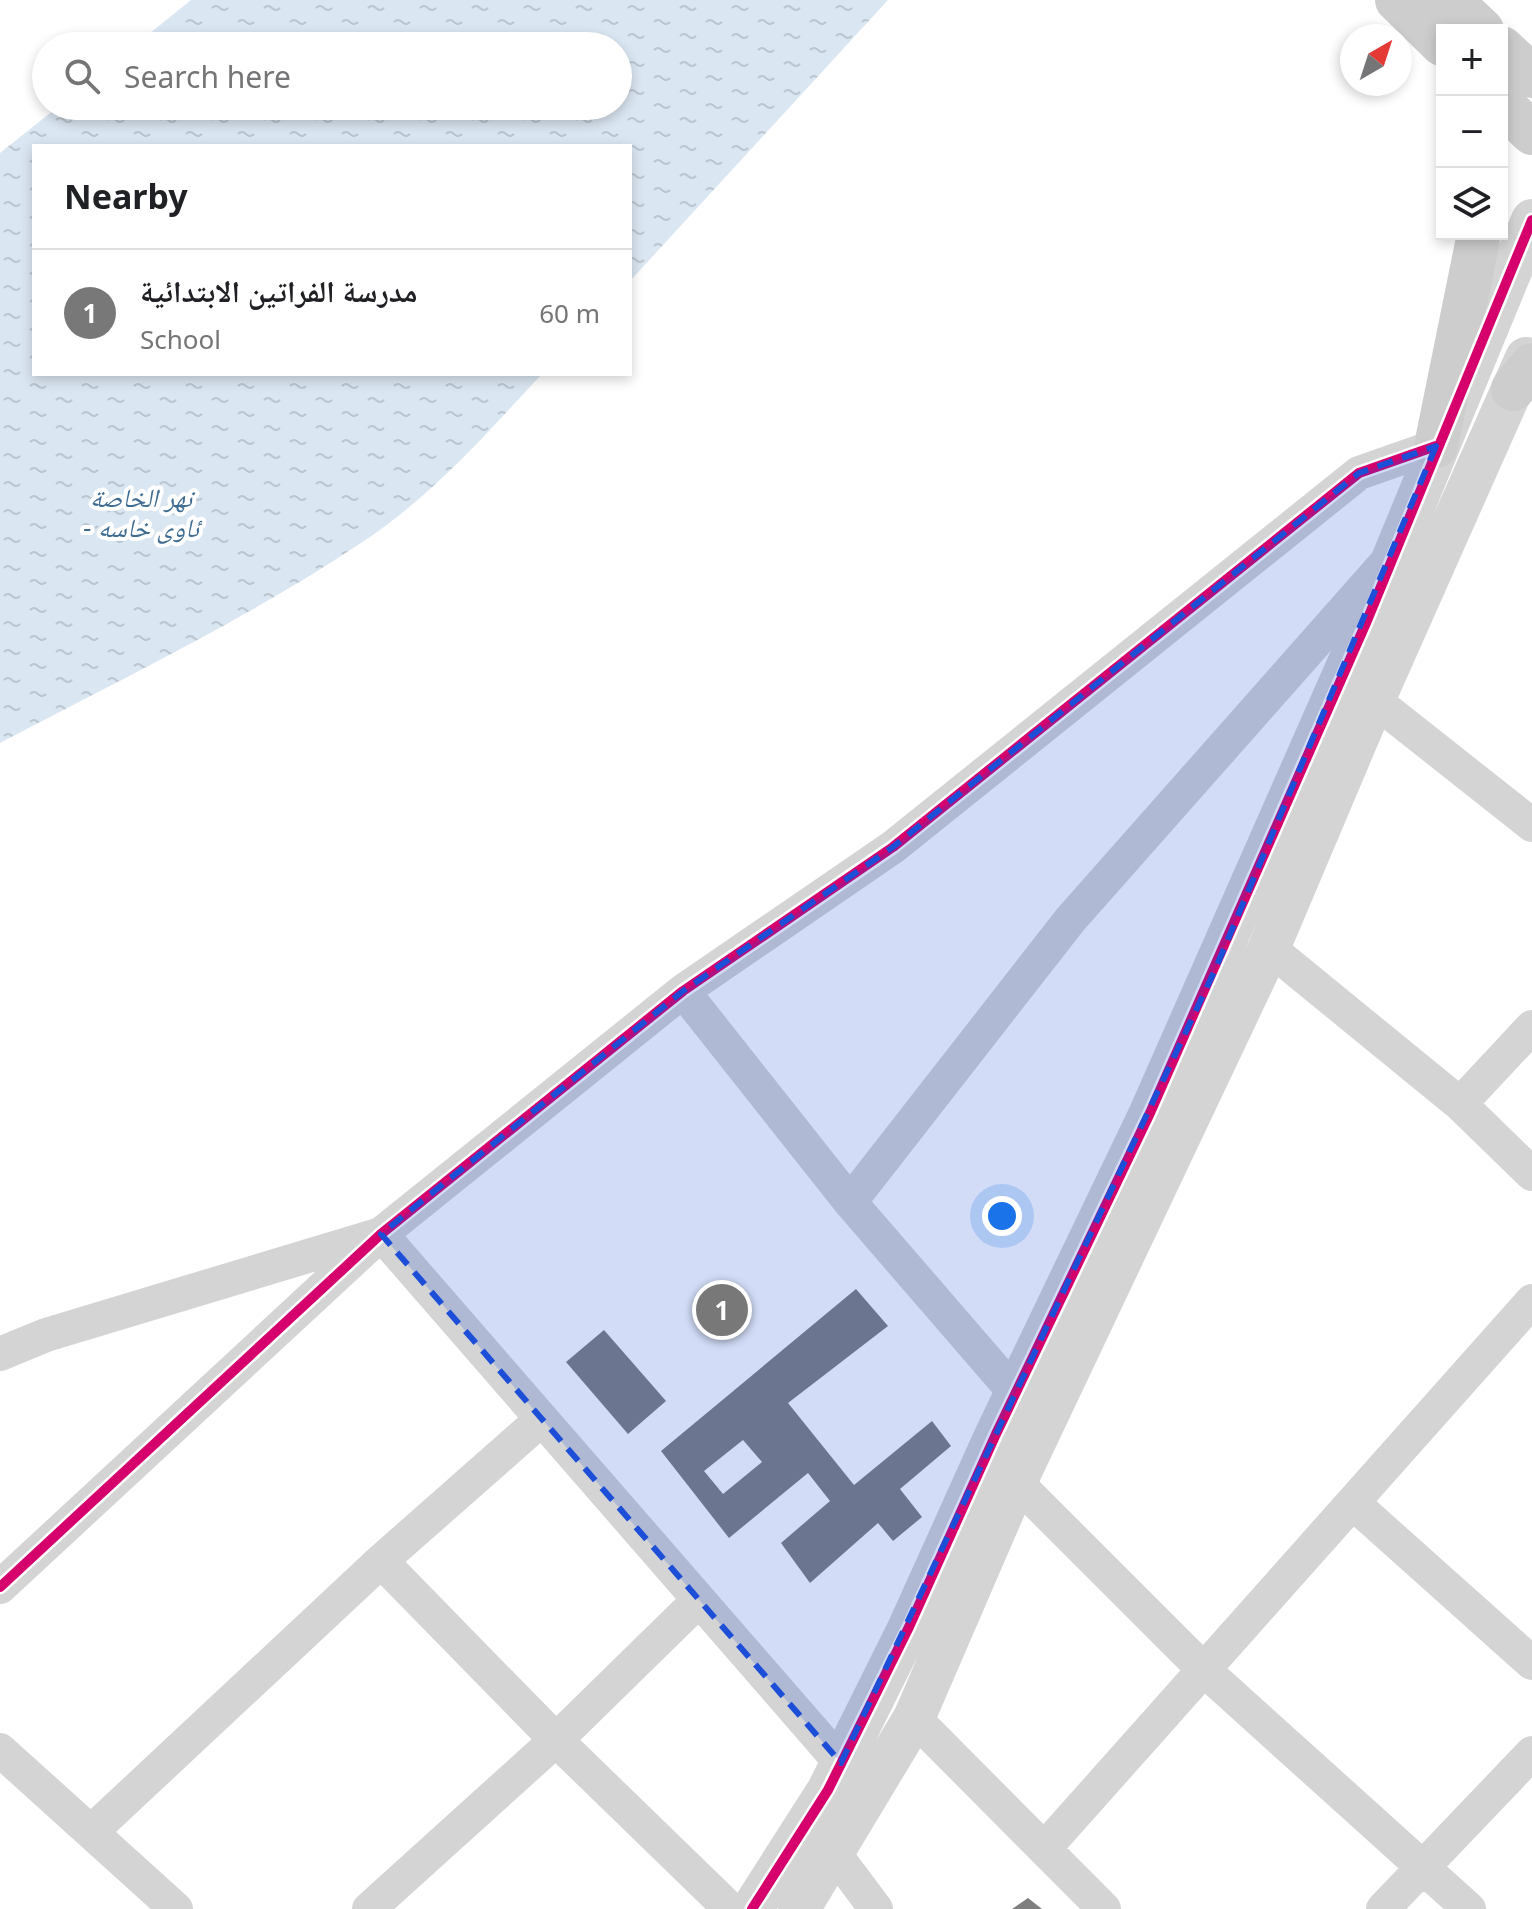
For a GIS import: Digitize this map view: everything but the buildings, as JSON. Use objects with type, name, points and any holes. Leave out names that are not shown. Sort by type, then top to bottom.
[{"type":"main road","points":[[1397,0],[1436,29]]},
{"type":"main road","points":[[1508,54],[1532,76]]},
{"type":"main road","points":[[1508,110],[1532,133]]},
{"type":"main road","points":[[1436,446],[1478,240]]},
{"type":"street","points":[[752,1909],[828,1790],[909,1627],[1015,1393],[1215,970],[1394,554],[1436,446],[1532,220]]},
{"type":"street","points":[[799,1909],[914,1718],[1016,1482],[1269,948],[1374,700],[1523,377],[1532,344]]},
{"type":"street","points":[[0,1587],[381,1234],[683,991],[893,847],[1359,473],[1436,446]]},
{"type":"street","points":[[850,1202],[1070,920],[1394,554]]},
{"type":"street","points":[[1374,700],[1530,819]]},
{"type":"street","points":[[1269,948],[1460,1104],[1532,1174]]},
{"type":"street","points":[[683,991],[850,1202],[1015,1393]]},
{"type":"street","points":[[1460,1104],[1532,1027]]},
{"type":"street","points":[[0,1354],[46,1335],[381,1234]]},
{"type":"street","points":[[381,1234],[841,1763]]},
{"type":"street","points":[[1044,1849],[1532,1301]]},
{"type":"street","points":[[91,1832],[381,1561],[542,1419]]},
{"type":"street","points":[[1016,1482],[1204,1670],[1469,1909]]},
{"type":"street","points":[[1353,1503],[1532,1663]]},
{"type":"street","points":[[381,1561],[556,1740],[730,1909]]},
{"type":"street","points":[[369,1909],[556,1740],[699,1600]]},
{"type":"street","points":[[914,1718],[1104,1909]]},
{"type":"street","points":[[0,1750],[176,1909]]},
{"type":"street","points":[[1383,1909],[1532,1753]]},
{"type":"street","points":[[834,1853],[876,1909]]},
{"type":"highlighted area","points":[[1436,446],[1215,970],[841,1763],[381,1234],[683,991],[893,847],[1359,473]]},
{"type":"water","name":"نهر الخاصة - ئاوی خاسە","points":[[191,0],[888,0],[632,279],[632,144],[32,144],[32,376],[540,376],[434,485],[361,543],[229,623],[0,743],[0,153],[41,120],[632,120],[632,32],[151,32]]},
{"type":"cycle path","points":[[752,1909],[828,1790],[909,1627],[996,1434],[1150,1113],[1366,623],[1532,220]]},
{"type":"cycle path","points":[[0,1587],[381,1234],[683,991],[893,847],[1359,473],[1436,446]]},
{"type":"place","name":"مدرسة الفراتين الابتدائية","points":[[722,1310]]}]
